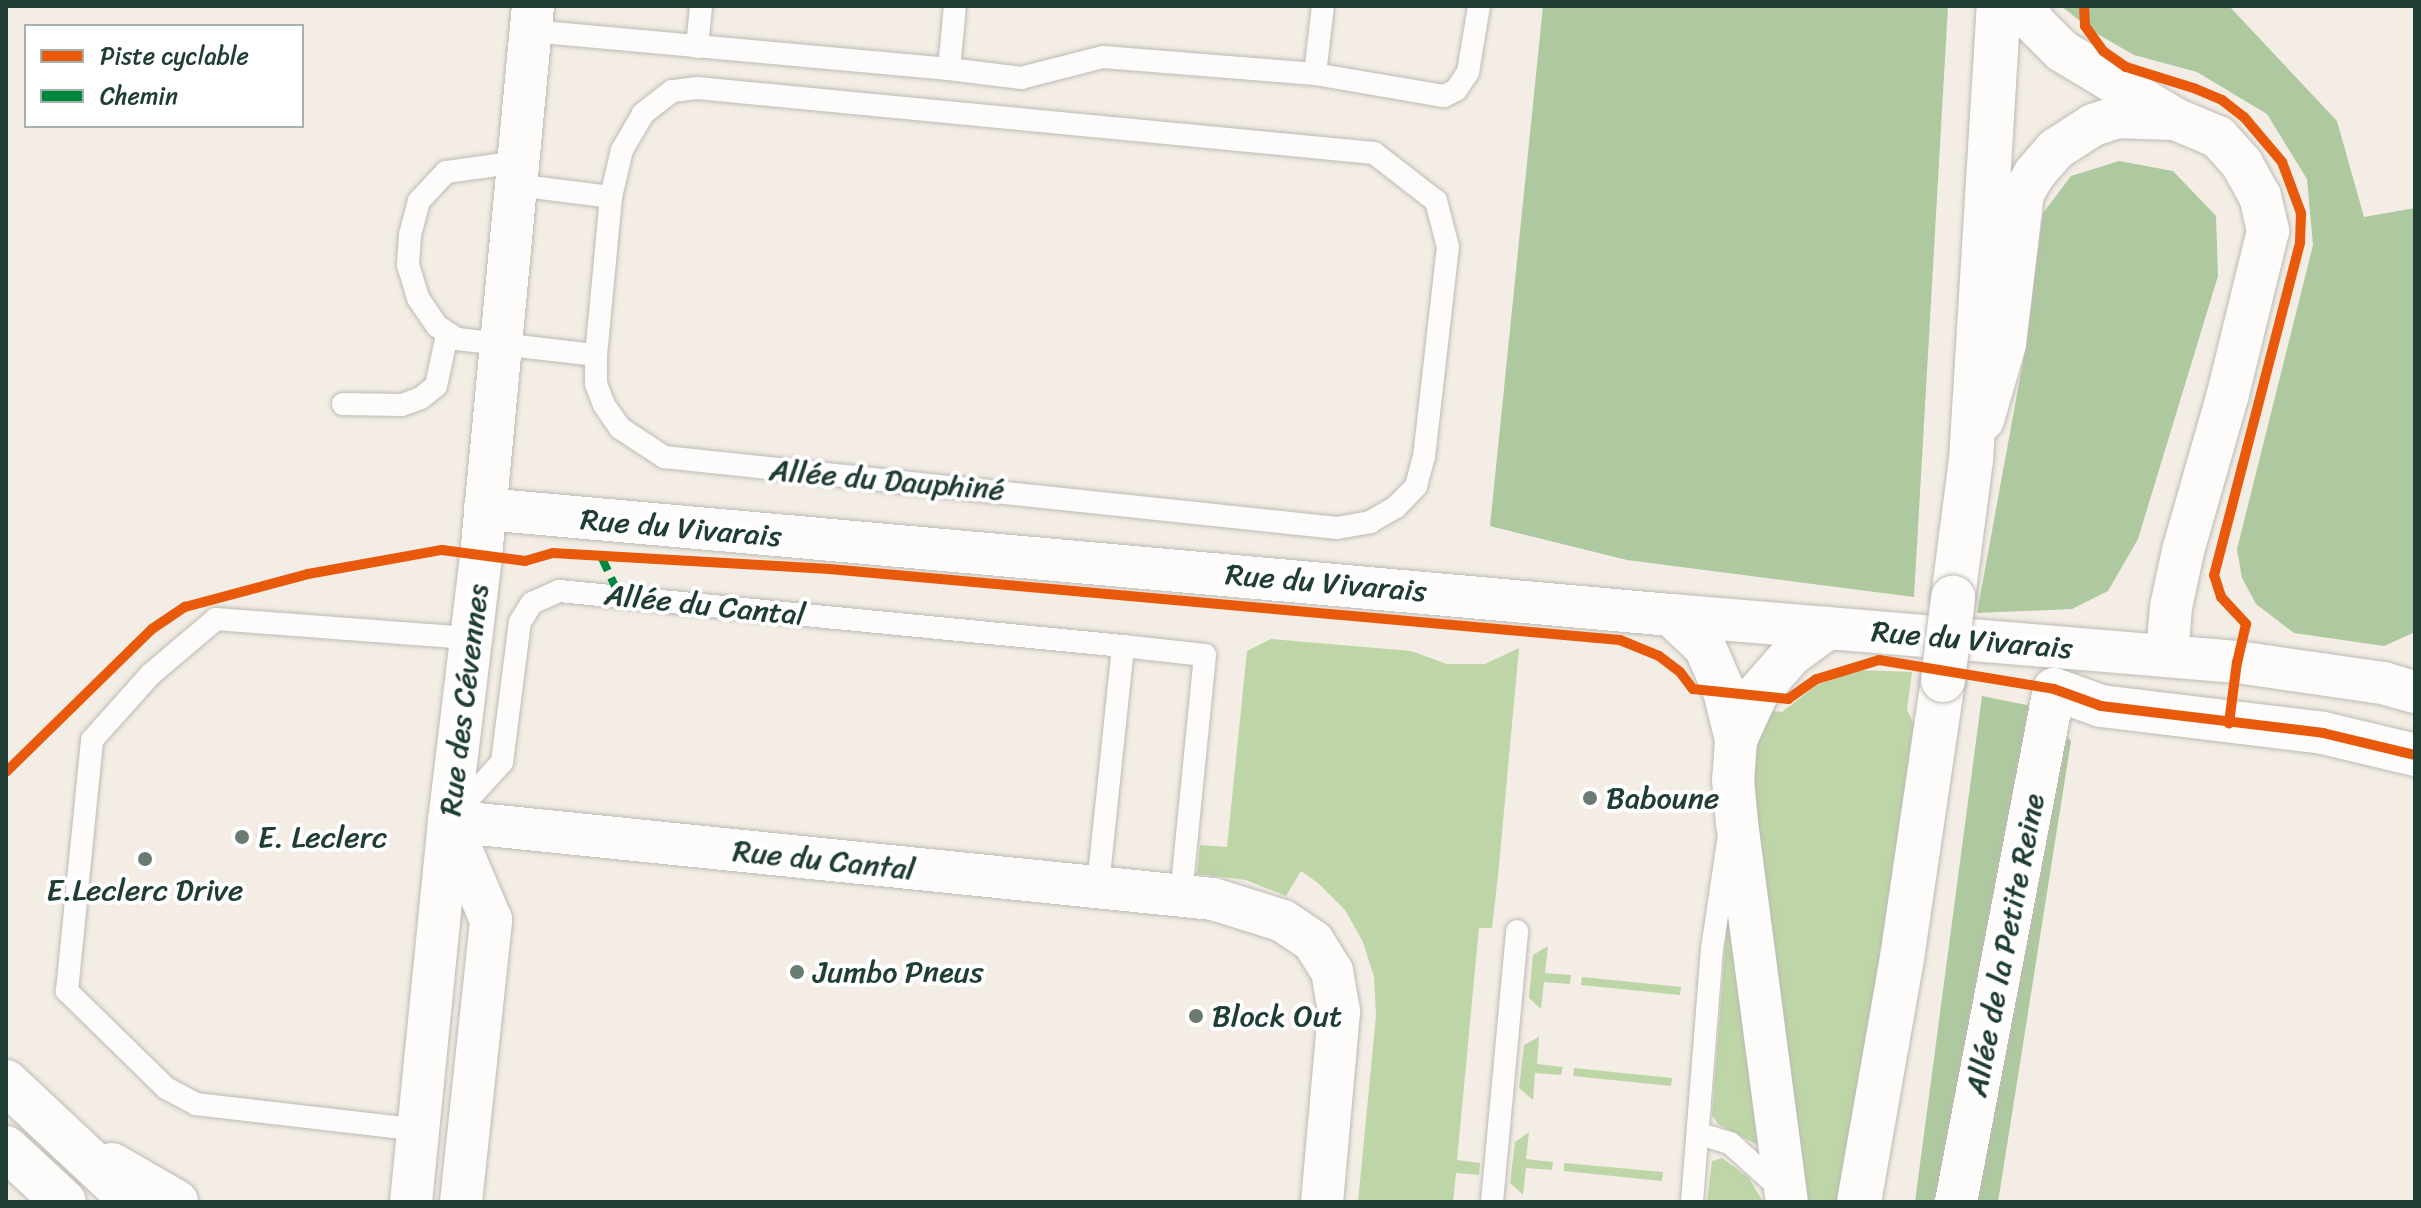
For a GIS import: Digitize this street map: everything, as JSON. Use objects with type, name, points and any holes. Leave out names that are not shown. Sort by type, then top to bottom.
[{"type":"main road","points":[[1859,1202],[1879,1094],[1943,680],[1971,460],[1999,6]]},
{"type":"main road","points":[[6,1082],[134,1202]]},
{"type":"main road","points":[[1877,1202],[1879,1094]]},
{"type":"main road","points":[[73,1143],[176,1202]]},
{"type":"main road","points":[[6,1148],[64,1202]]},
{"type":"street","points":[[2027,6],[2033,22],[2062,51],[2175,119],[2218,137],[2242,164],[2260,196],[2268,231],[2228,394],[2183,551],[2171,607],[2167,656]]},
{"type":"street","name":"Rue des Cévennes","points":[[411,1202],[449,821],[485,509],[532,18]]},
{"type":"street","points":[[1971,460],[2005,344],[2023,193],[2049,157],[2076,133],[2117,117],[2175,119]]},
{"type":"street","name":"Rue du Vivarais","points":[[485,509],[2167,656],[2383,683],[2415,692]]},
{"type":"street","points":[[1671,615],[1705,647],[1724,691],[1736,740],[1733,779],[1737,823],[1786,1198]]},
{"type":"street","points":[[1736,740],[1757,694],[1791,655],[1828,628]]},
{"type":"street","name":"Allée de la Petite Reine","points":[[1956,1202],[2054,689],[2116,709],[2323,733],[2415,755]]},
{"type":"street","points":[[449,821],[491,920],[461,1202]]},
{"type":"street","name":"Rue du Cantal","points":[[449,821],[1098,885],[1245,906],[1283,921],[1313,941],[1332,971],[1339,1012],[1322,1202]]},
{"type":"lane","points":[[697,47],[701,6]]},
{"type":"lane","points":[[949,69],[955,6]]},
{"type":"lane","points":[[1315,74],[1323,6]]},
{"type":"lane","points":[[532,18],[697,47],[1021,78],[1103,57],[1315,74],[1444,96],[1456,90],[1468,72],[1479,6]]},
{"type":"lane","name":"Allée du Dauphiné","points":[[697,88],[1374,153],[1436,201],[1448,247],[1424,457],[1416,486],[1396,507],[1370,522],[1337,528],[664,457],[620,428],[604,405],[596,384],[596,355],[611,197],[622,150],[643,114],[672,91],[697,88]]},
{"type":"lane","points":[[596,355],[447,335],[418,298],[408,265],[410,235],[419,201],[446,172],[517,174],[611,197]]},
{"type":"lane","points":[[343,404],[402,405],[421,398],[436,386],[447,335]]},
{"type":"lane","name":"Allée du Cantal","points":[[449,821],[502,762],[520,622],[532,603],[559,591],[1123,646],[1205,655],[1181,896]]},
{"type":"lane","points":[[420,1130],[196,1104],[166,1088],[67,991],[92,740],[151,674],[216,619],[470,638]]},
{"type":"lane","points":[[1098,885],[1123,646]]},
{"type":"lane","points":[[1692,1202],[1700,1134],[1703,1040],[1712,949],[1726,847],[1737,823]]},
{"type":"lane","points":[[1492,1202],[1517,931]]},
{"type":"lane","points":[[1700,1134],[1730,1143],[1786,1198]]},
{"type":"green space","points":[[1543,6],[1948,6],[1914,597],[1627,560],[1490,526]]},
{"type":"green space","points":[[2061,6],[2229,6],[2337,121],[2364,217],[2415,208],[2415,632],[2384,646],[2294,633],[2256,604],[2242,578],[2237,549],[2313,245],[2307,179],[2267,114],[2197,72],[2134,55],[2094,32]]},
{"type":"green space","points":[[2119,161],[2173,171],[2216,216],[2218,276],[2138,539],[2108,591],[2072,609],[1977,613],[2024,356],[2043,213],[2071,176]]},
{"type":"green space","points":[[1271,639],[1411,651],[1447,664],[1485,664],[1519,648],[1492,928],[1479,928],[1457,1160],[1480,1163],[1479,1175],[1456,1173],[1453,1202],[1358,1202],[1376,1016],[1374,977],[1363,942],[1345,910],[1301,871],[1286,896],[1246,880],[1197,874],[1200,845],[1227,847],[1247,651]]},
{"type":"green space","points":[[1857,670],[1912,672],[1907,710],[1914,724],[1843,1202],[1799,1202],[1750,772],[1764,710],[1782,712],[1817,685]]},
{"type":"green space","points":[[1982,696],[2037,707],[2071,741],[1998,1202],[1915,1202]]},
{"type":"green space","points":[[1730,884],[1761,1147],[1718,1124],[1712,1115]]},
{"type":"green space","points":[[1548,946],[1545,973],[1571,975],[1570,984],[1544,982],[1541,1009],[1529,998],[1533,955]]},
{"type":"green space","points":[[1582,977],[1681,987],[1680,995],[1581,985]]},
{"type":"green space","points":[[1539,1037],[1537,1064],[1563,1067],[1561,1075],[1535,1073],[1533,1100],[1519,1088],[1524,1045]]},
{"type":"green space","points":[[1574,1068],[1672,1078],[1671,1086],[1573,1076]]},
{"type":"green space","points":[[1529,1132],[1526,1159],[1553,1162],[1552,1170],[1526,1168],[1523,1195],[1510,1183],[1515,1142]]},
{"type":"green space","points":[[1722,1158],[1749,1178],[1763,1202],[1707,1202],[1712,1161]]},
{"type":"green space","points":[[1564,1163],[1663,1172],[1662,1181],[1564,1171]]},
{"type":"marked path","points":[[601,556],[620,597]]},
{"type":"cycle path","points":[[2084,6],[2085,26],[2103,51],[2126,67],[2222,100],[2244,117],[2282,162],[2301,213],[2300,243],[2214,575],[2221,597],[2246,624],[2237,662],[2229,723]]},
{"type":"cycle path","points":[[6,772],[152,629],[185,607],[308,574],[442,550],[525,561],[553,553],[829,569],[1620,640],[1659,656],[1680,672],[1693,689],[1788,699],[1817,679],[1879,660],[2054,689],[2101,706],[2323,733],[2415,755]]},
{"type":"place","name":"Baboune","points":[[1590,798]]},
{"type":"place","name":"E. Leclerc","points":[[242,837]]},
{"type":"place","name":"E.Leclerc Drive","points":[[145,859]]},
{"type":"place","name":"Jumbo Pneus","points":[[797,972]]},
{"type":"place","name":"Block Out","points":[[1196,1016]]}]
